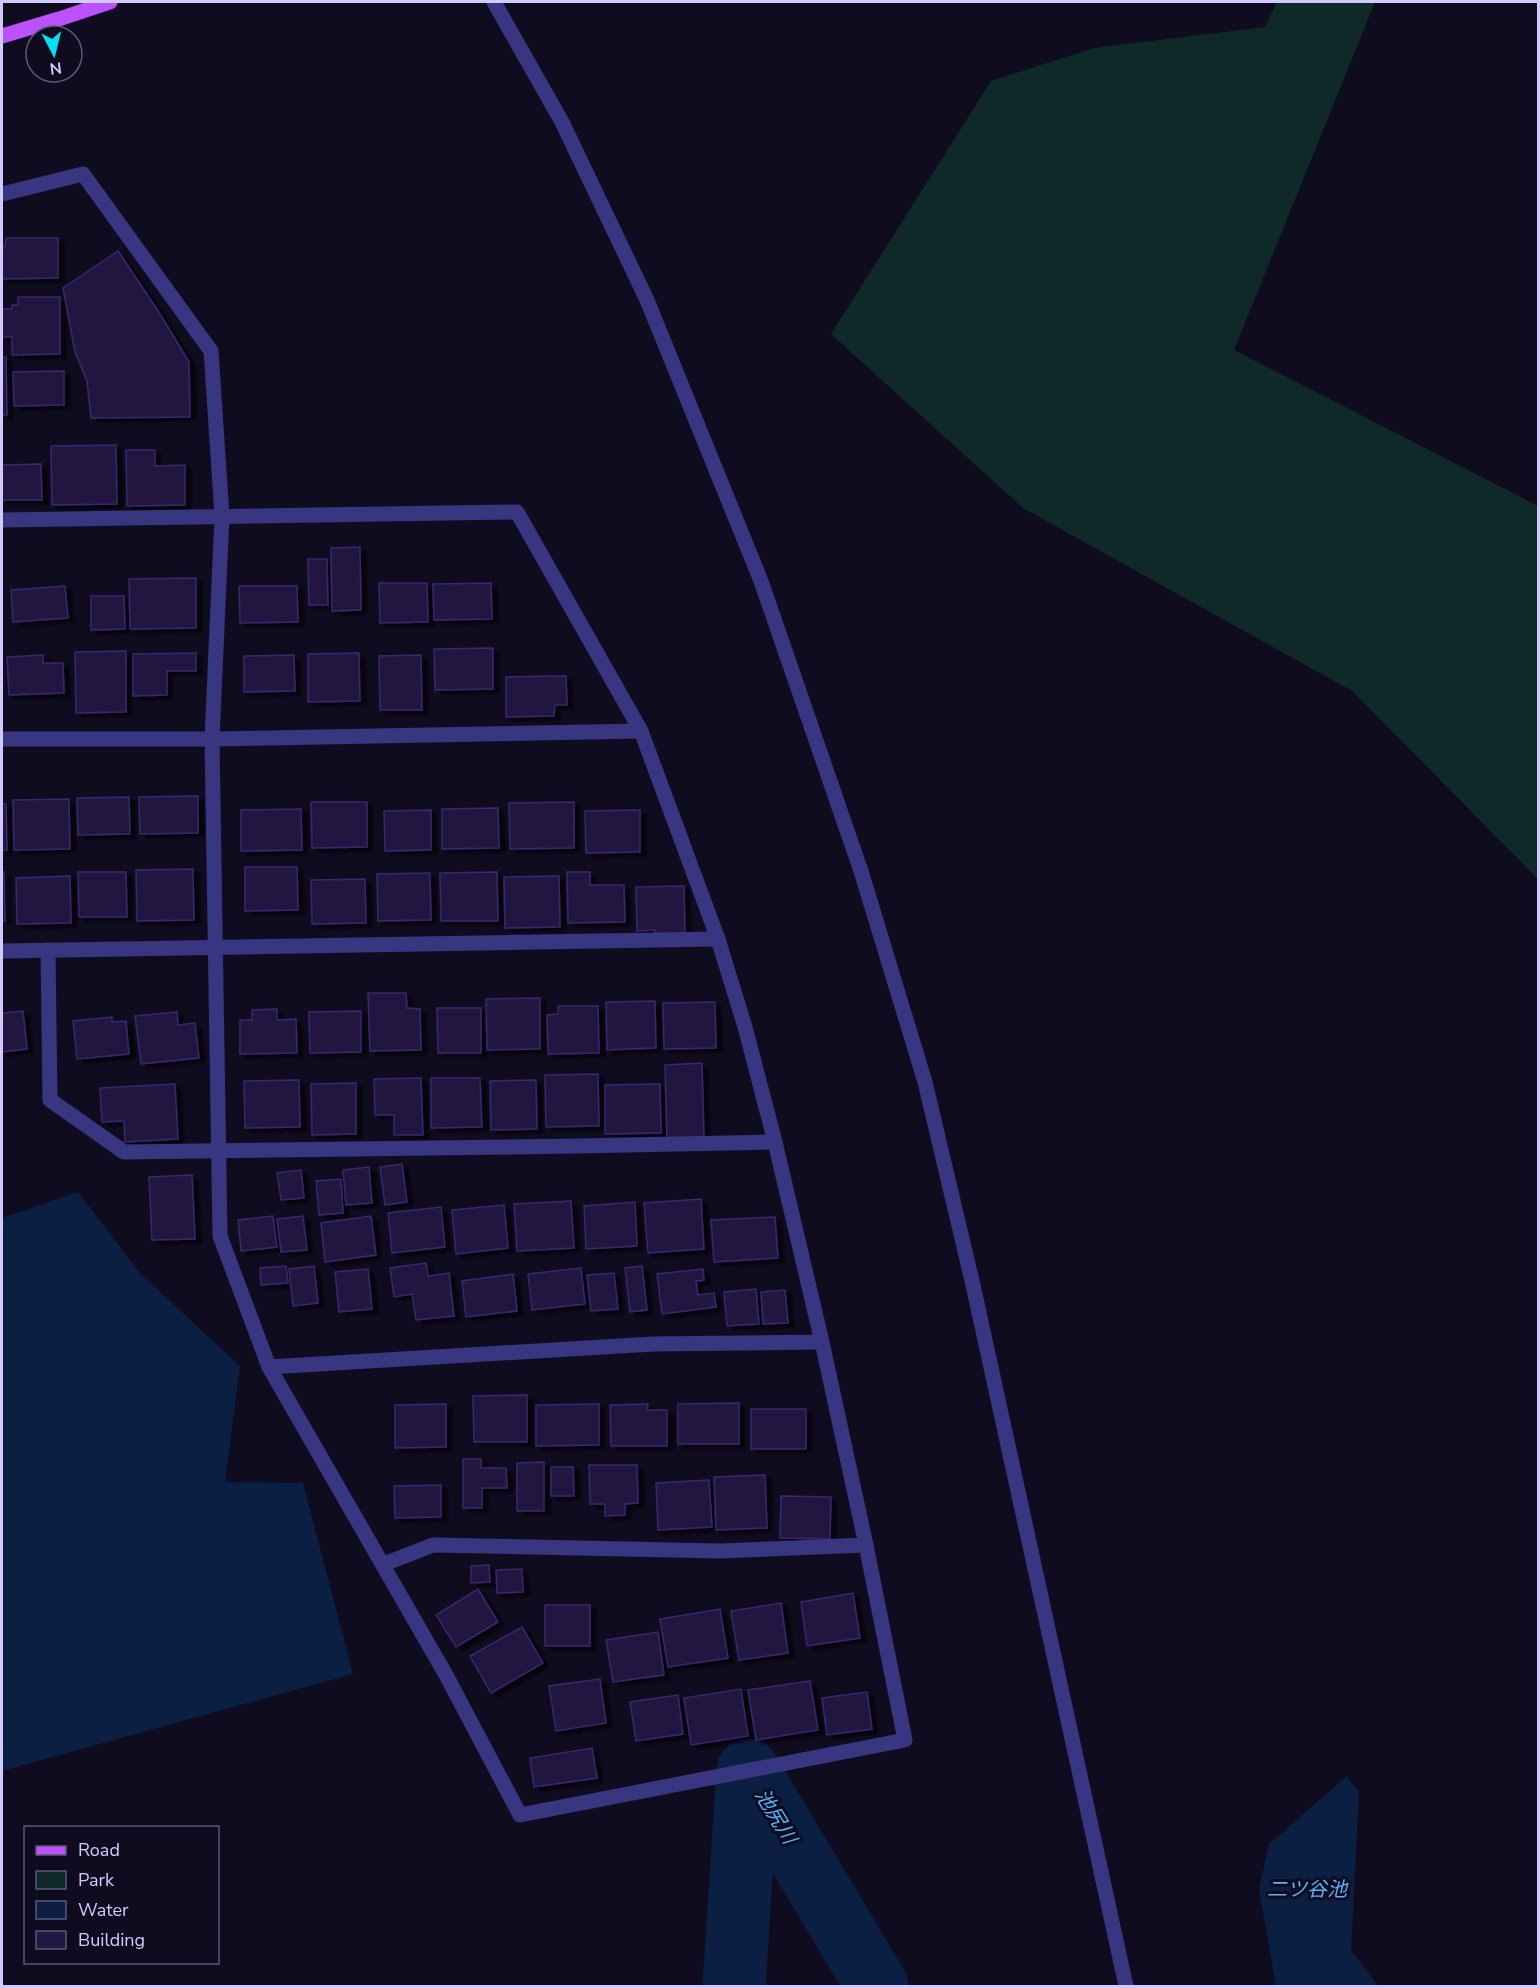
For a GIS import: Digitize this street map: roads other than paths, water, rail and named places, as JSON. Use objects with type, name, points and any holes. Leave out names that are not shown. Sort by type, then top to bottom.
[{"type":"main road","points":[[2,36],[59,20],[110,2]]},
{"type":"street","points":[[494,2],[562,123],[647,300],[761,581],[861,871],[925,1083],[973,1285],[1126,1986]]},
{"type":"street","points":[[2,195],[83,174],[211,351],[222,516],[212,739],[220,1236],[269,1367],[384,1564],[520,1815],[905,1740],[822,1342],[775,1142],[745,1028],[718,939],[641,731],[517,512],[222,516],[2,519]]},
{"type":"street","points":[[2,739],[212,739],[641,731]]},
{"type":"street","points":[[2,951],[718,939]]},
{"type":"street","points":[[48,950],[50,1101],[124,1152],[775,1142]]},
{"type":"street","points":[[269,1367],[653,1344],[822,1342]]},
{"type":"street","points":[[384,1564],[433,1545],[720,1551],[866,1545]]},
{"type":"water","points":[[78,1192],[140,1273],[240,1366],[225,1482],[303,1483],[353,1674],[2,1771],[2,1218]]},
{"type":"water","name":"二ツ谷池","points":[[1347,1776],[1359,1793],[1351,1950],[1378,1986],[1276,1986],[1259,1889],[1269,1844]]},
{"type":"waterway","name":"池尻川","points":[[734,1986],[748,1770],[877,1986]]}]
